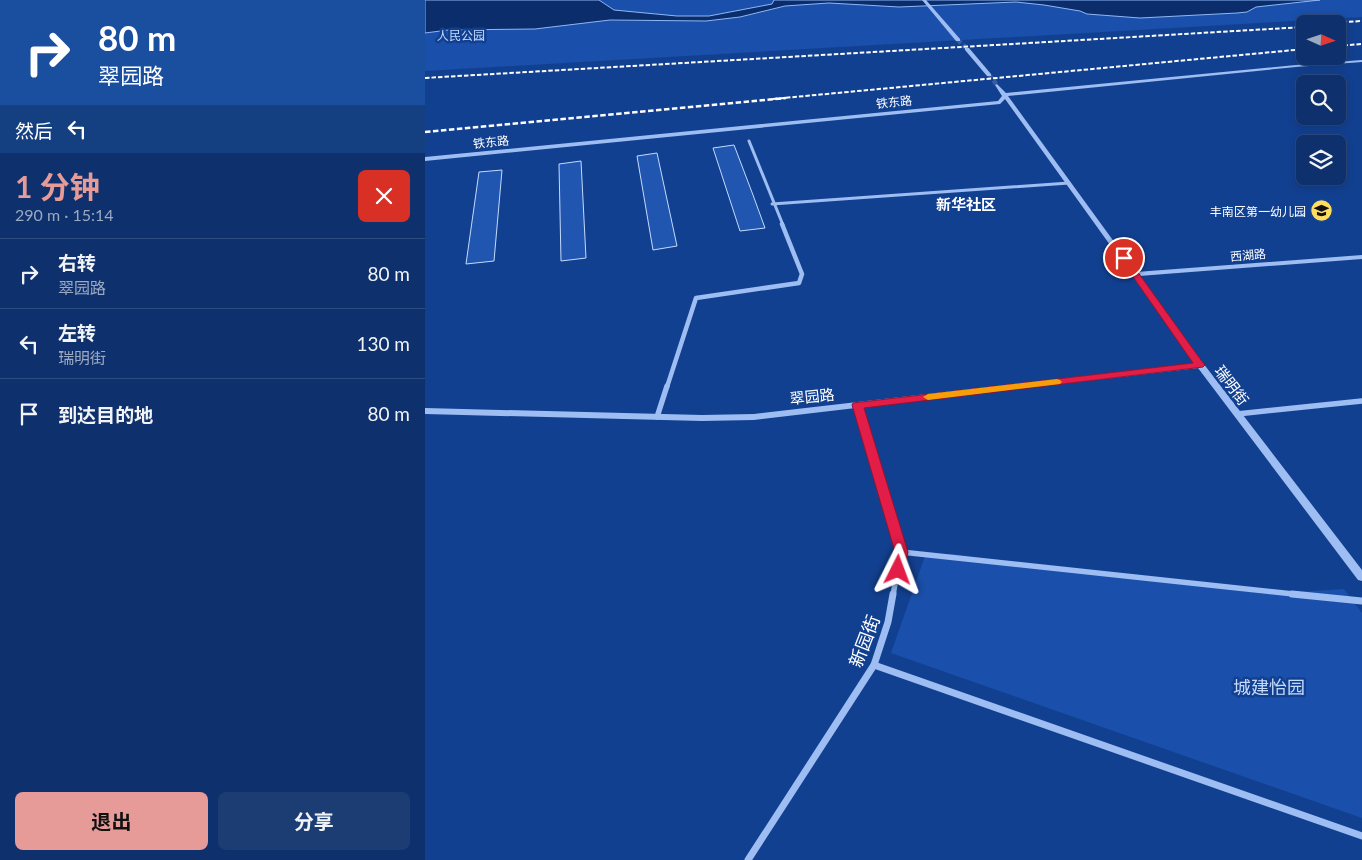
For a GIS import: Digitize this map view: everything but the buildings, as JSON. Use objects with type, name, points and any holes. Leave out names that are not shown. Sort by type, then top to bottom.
[{"type":"street","points":[[924,0],[959,40]]},
{"type":"street","points":[[967,49],[989,76]]},
{"type":"street","name":"铁东路","points":[[425,159],[1000,102],[1005,95],[1287,66],[1362,61]]},
{"type":"street","name":"瑞明街","points":[[997,85],[1200,365],[1362,577]]},
{"type":"street","points":[[657,417],[696,298],[799,283],[802,274],[749,141]]},
{"type":"street","points":[[773,204],[1069,182]]},
{"type":"street","name":"西湖路","points":[[1135,274],[1362,257]]},
{"type":"street","name":"翠园路","points":[[425,411],[657,417],[754,417],[1200,365]]},
{"type":"street","points":[[1237,414],[1362,401]]},
{"type":"street","name":"新园街","points":[[748,860],[874,665],[888,622],[901,552],[857,405]]},
{"type":"street","points":[[901,552],[1362,601]]},
{"type":"street","points":[[874,665],[1362,836]]},
{"type":"green space","name":"人民公园","points":[[425,0],[1362,0],[1362,17],[1346,18],[1346,15],[1296,15],[1296,21],[425,71]]},
{"type":"green space","name":"城建怡园","points":[[953,554],[1265,594],[1344,589],[1362,613],[1362,818],[891,653],[925,556]]},
{"type":"shaded area","points":[[425,0],[599,0],[614,10],[677,16],[709,16],[772,4],[774,0],[1320,0],[1256,7],[1247,12],[1237,13],[1140,18],[1087,14],[1080,11],[1016,2],[899,7],[829,3],[785,6],[740,17],[706,21],[610,20],[535,29],[448,30],[425,33]]},
{"type":"tunnel","points":[[958,40],[967,49]]},
{"type":"tunnel","points":[[989,75],[997,85]]},
{"type":"railway","points":[[1346,22],[1362,21]]},
{"type":"railway","points":[[425,78],[1296,28]]},
{"type":"railway","points":[[1346,45],[1362,44]]},
{"type":"railway","points":[[773,99],[1296,50]]},
{"type":"railway","points":[[425,132],[786,98]]},
{"type":"slow traffic","points":[[928,397],[1057,382]]},
{"type":"place","name":"丰南区第一幼儿园","points":[[1322,211]]},
{"type":"district","name":"新华社区","points":[[966,204]]},
{"type":"route","points":[[898,570],[901,552],[857,405],[1200,365],[1124,258]]}]
